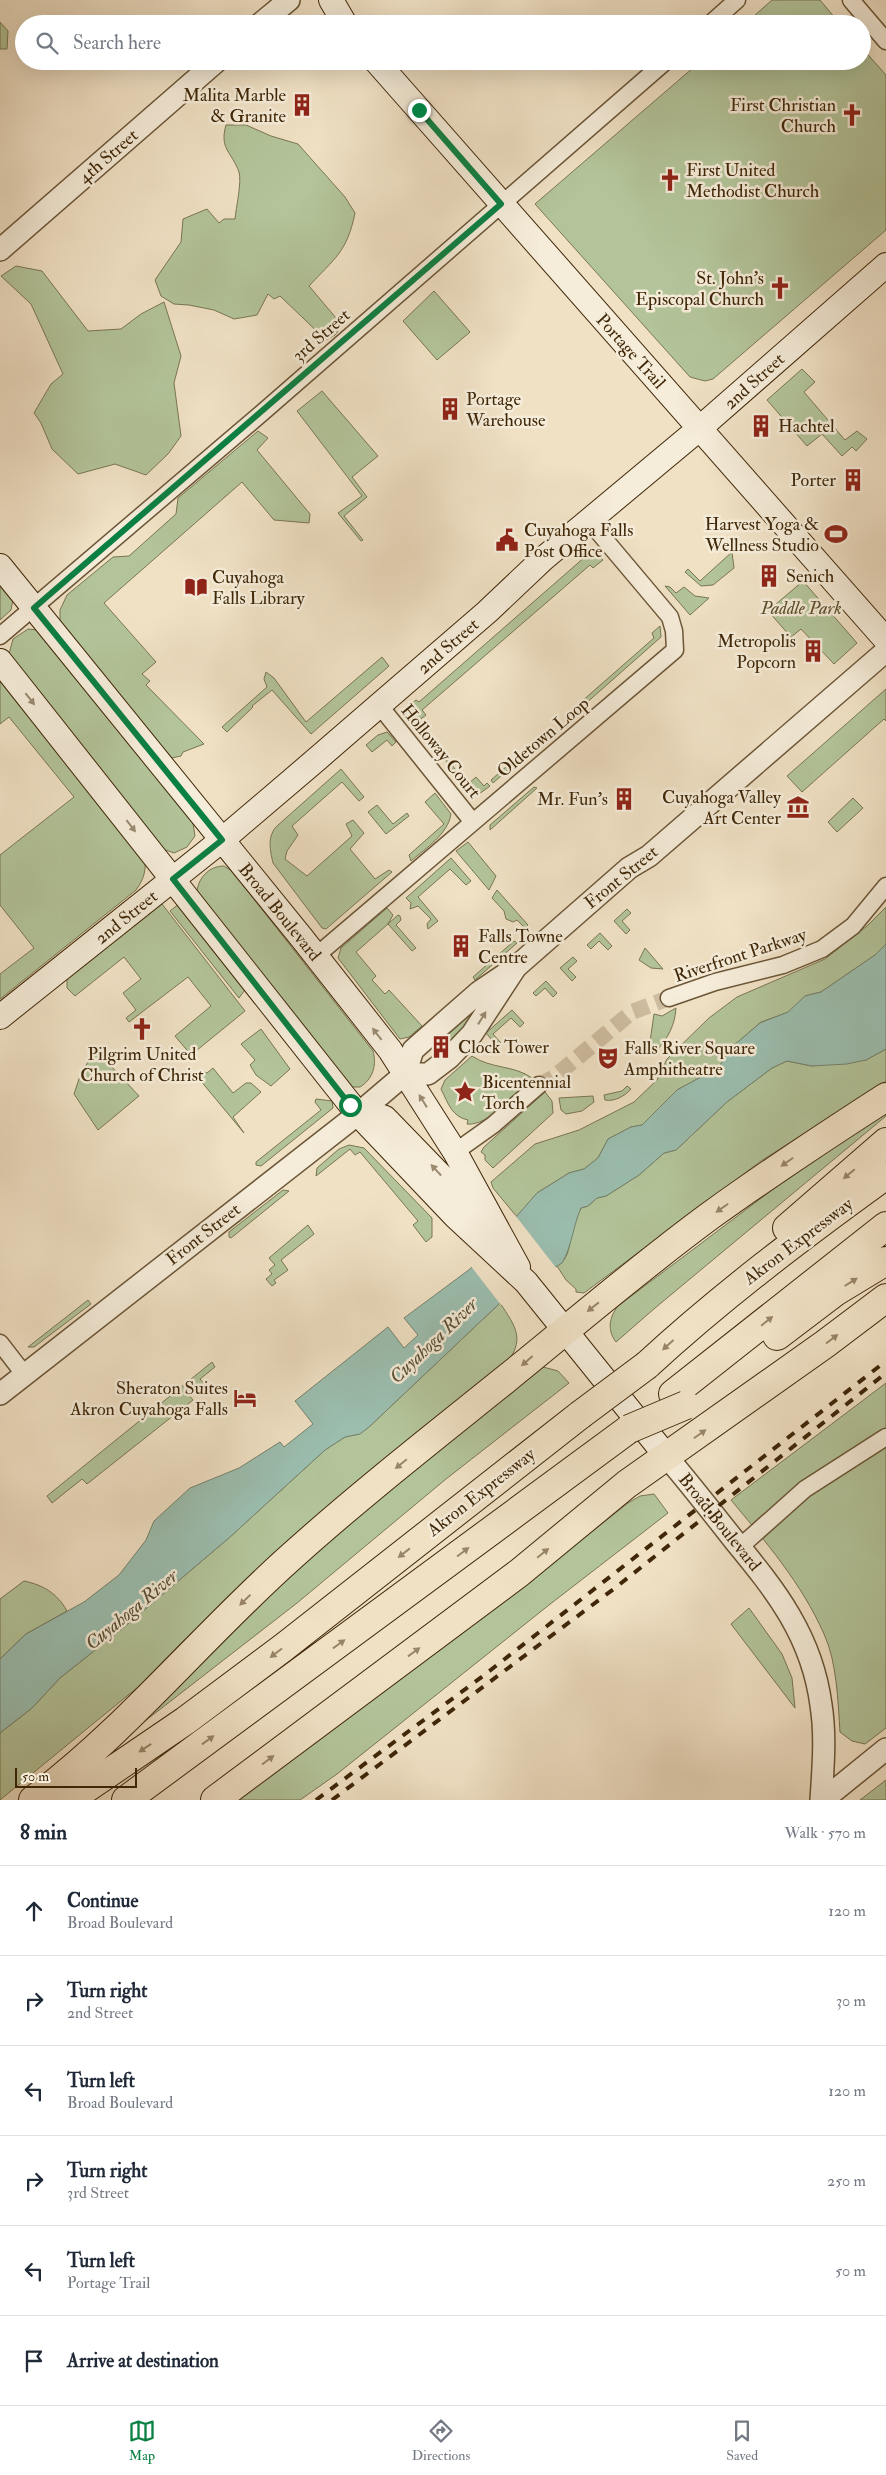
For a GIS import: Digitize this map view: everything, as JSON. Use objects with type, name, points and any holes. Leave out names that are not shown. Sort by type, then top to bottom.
[{"type":"highway","points":[[33,1800],[75,1768],[273,1572],[333,1519],[512,1374],[564,1329],[710,1216],[824,1136],[886,1097]]},
{"type":"highway","points":[[694,1322],[792,1223],[886,1142]]},
{"type":"highway","name":"Akron Expressway","points":[[70,1800],[185,1721],[277,1653],[580,1415],[647,1365],[694,1322],[801,1237],[886,1175]]},
{"type":"highway","name":"Akron Expressway","points":[[126,1800],[629,1429],[679,1399],[886,1226]]},
{"type":"highway","points":[[679,1399],[835,1292],[886,1260]]},
{"type":"highway","points":[[215,1800],[519,1573],[627,1484],[886,1298]]},
{"type":"main road","points":[[332,0],[340,15]]},
{"type":"main road","name":"Portage Trail","points":[[384,70],[886,640]]},
{"type":"main road","name":"2nd Street","points":[[0,1017],[222,840],[487,612],[543,559],[590,522],[700,428],[886,265]]},
{"type":"main road","name":"Broad Boulevard","points":[[0,566],[390,1050],[455,1152],[469,1207],[526,1282],[667,1457]]},
{"type":"main road","name":"Broad Boulevard","points":[[0,660],[358,1114],[469,1207],[504,1240],[526,1282]]},
{"type":"street","points":[[271,15],[289,0]]},
{"type":"street","points":[[720,15],[737,0]]},
{"type":"street","points":[[851,0],[864,15]]},
{"type":"street","points":[[871,23],[886,40]]},
{"type":"street","name":"4th Street","points":[[0,250],[207,70]]},
{"type":"street","name":"3rd Street","points":[[0,636],[656,70]]},
{"type":"street","name":"Oldetown Loop","points":[[316,956],[675,650],[674,631],[670,617],[590,522]]},
{"type":"street","name":"Front Street","points":[[0,1394],[358,1114],[405,1074],[413,1050],[479,992],[516,967],[611,882],[649,856],[886,651]]},
{"type":"street","name":"Holloway Court","points":[[378,705],[472,822]]},
{"type":"street","name":"Riverfront Parkway","points":[[669,998],[715,982],[783,964],[822,949],[853,926],[886,886]]},
{"type":"street","name":"Front Street","points":[[405,1074],[428,1074],[449,1058],[472,1034],[516,967]]},
{"type":"street","points":[[455,1152],[493,1125],[539,1086]]},
{"type":"street","points":[[0,1344],[24,1374]]},
{"type":"street","points":[[740,1547],[804,1489],[886,1437]]},
{"type":"street","name":"Broad Boulevard","points":[[667,1457],[740,1547],[790,1613],[811,1659],[822,1705],[824,1764],[822,1800]]},
{"type":"street","points":[[822,1800],[886,1749]]},
{"type":"green space","points":[[772,0],[820,0],[832,15],[755,15]]},
{"type":"green space","points":[[0,22],[8,31],[7,49],[0,49]]},
{"type":"green space","points":[[871,58],[886,75],[886,230],[713,379],[705,381],[690,377],[535,204],[691,70],[871,70]]},
{"type":"green space","points":[[226,125],[246,125],[271,136],[298,144],[345,197],[355,213],[348,237],[339,254],[309,286],[342,325],[335,335],[326,340],[280,296],[274,299],[268,294],[257,315],[234,319],[214,310],[174,304],[161,296],[155,280],[181,242],[183,219],[207,209],[219,223],[224,219],[235,219],[240,176],[225,145],[224,133]]},
{"type":"green space","points":[[16,266],[42,271],[88,331],[121,329],[141,314],[164,302],[181,356],[174,383],[181,436],[168,454],[146,475],[115,464],[78,474],[52,449],[41,423],[34,413],[51,384],[63,374],[31,304],[1,276]]},
{"type":"green space","points":[[434,291],[470,332],[437,360],[403,321]]},
{"type":"green space","points":[[802,369],[815,382],[804,392],[845,440],[857,431],[867,439],[856,451],[852,447],[842,456],[822,434],[807,446],[767,400]]},
{"type":"green space","points":[[322,391],[378,456],[352,477],[367,497],[344,516],[363,540],[361,541],[338,513],[362,496],[297,411]]},
{"type":"green space","points":[[258,431],[268,438],[257,450],[310,514],[309,523],[274,520],[242,482],[104,603],[156,662],[142,674],[150,681],[146,685],[204,744],[183,752],[181,756],[167,759],[60,622],[60,610],[67,595],[113,557],[129,556],[176,514],[178,498]]},
{"type":"green space","points":[[732,552],[734,568],[713,585],[701,586],[685,572],[688,569],[700,581]]},
{"type":"green space","points":[[596,554],[603,560],[593,568],[590,565],[422,710],[426,715],[413,725],[408,715],[409,709],[416,700],[419,702],[586,556]]},
{"type":"green space","points":[[0,579],[13,599],[11,610],[0,620]]},
{"type":"green space","name":"Paddle Park","points":[[803,581],[857,643],[834,664],[801,629],[791,637],[768,611]]},
{"type":"green space","points":[[665,586],[670,587],[676,593],[684,587],[695,596],[709,598],[690,615]]},
{"type":"green space","points":[[660,626],[661,637],[584,705],[581,702],[654,638],[652,633]]},
{"type":"green space","points":[[28,629],[38,630],[193,823],[195,836],[187,847],[174,853],[160,848],[9,654],[13,639]]},
{"type":"green space","points":[[382,657],[389,666],[311,734],[272,690],[252,706],[227,732],[222,727],[267,687],[264,679],[266,672],[274,678],[306,722]]},
{"type":"green space","points":[[0,676],[145,858],[145,871],[136,890],[0,999],[0,974],[34,948],[0,905],[0,855],[74,797],[9,717],[0,724]]},
{"type":"green space","points":[[886,689],[886,721],[884,719],[802,792],[787,776]]},
{"type":"green space","points":[[421,729],[468,784],[476,777],[484,786],[487,783],[490,786],[479,794],[471,793]]},
{"type":"green space","points":[[387,732],[396,742],[392,746],[387,740],[372,752],[366,745],[378,735]]},
{"type":"green space","points":[[523,752],[525,755],[493,783],[491,780]]},
{"type":"green space","points":[[341,769],[364,797],[359,801],[342,782],[292,826],[298,835],[287,851],[285,859],[307,876],[352,836],[346,824],[353,820],[364,833],[350,849],[375,879],[389,870],[392,872],[326,929],[322,928],[273,863],[270,848],[272,834],[277,826]]},
{"type":"green space","points":[[534,787],[537,788],[490,830],[490,825]]},
{"type":"green space","points":[[435,793],[451,814],[449,821],[436,840],[411,861],[409,855],[444,824],[425,802]]},
{"type":"green space","points":[[853,798],[863,808],[837,832],[828,822]]},
{"type":"green space","points":[[377,805],[393,824],[407,813],[409,816],[386,834],[368,812]]},
{"type":"green space","points":[[468,842],[496,876],[489,890],[456,851]]},
{"type":"green space","points":[[451,858],[471,881],[466,885],[450,869],[418,897],[438,921],[428,929],[427,924],[431,919],[418,906],[410,909],[411,903],[406,898]]},
{"type":"green space","points":[[224,866],[232,871],[373,1051],[373,1071],[368,1080],[360,1087],[352,1087],[197,892],[205,874],[214,868]]},
{"type":"green space","points":[[497,890],[528,925],[525,928],[517,920],[513,922],[506,919],[504,911],[492,898]]},
{"type":"green space","points":[[180,903],[247,987],[239,998],[170,911]]},
{"type":"green space","points":[[162,904],[245,1011],[191,1055],[175,1036],[211,1006],[188,977],[129,1022],[126,1018],[136,1010],[123,993],[141,979],[124,957],[75,996],[67,988],[67,979]]},
{"type":"green space","points":[[886,907],[886,944],[875,955],[821,992],[805,996],[789,1012],[761,1022],[732,1047],[719,1067],[677,1090],[642,1125],[631,1127],[608,1139],[598,1158],[584,1169],[569,1173],[537,1193],[517,1217],[493,1188],[491,1182],[535,1144],[579,1130],[634,1102],[657,1080],[667,1059],[709,1018],[737,997],[825,959],[867,926]]},
{"type":"green space","points":[[387,908],[393,915],[388,924],[356,952],[376,976],[372,980],[385,994],[389,990],[422,1026],[409,1037],[400,1039],[338,958],[341,948]]},
{"type":"green space","points":[[627,909],[631,913],[622,921],[630,930],[626,934],[614,921]]},
{"type":"green space","points":[[398,915],[400,916],[401,920],[396,925],[416,948],[412,951],[388,924]]},
{"type":"green space","points":[[600,933],[612,946],[608,950],[599,941],[591,949],[587,945]]},
{"type":"green space","points":[[514,941],[517,943],[475,980],[473,977]]},
{"type":"green space","points":[[645,948],[663,969],[651,968],[639,960]]},
{"type":"green space","points":[[573,957],[577,961],[568,969],[576,977],[572,981],[560,968]]},
{"type":"green space","points":[[546,981],[557,993],[553,997],[545,988],[536,996],[533,993]]},
{"type":"green space","points":[[482,996],[476,1019],[449,1043],[442,1036]]},
{"type":"green space","points":[[676,1008],[672,1026],[664,1041],[657,1050],[649,1049],[654,1014],[662,1016]]},
{"type":"green space","points":[[512,1010],[524,1023],[520,1027],[511,1018],[493,1034],[501,1043],[497,1046],[486,1033]]},
{"type":"green space","points":[[261,1029],[290,1069],[271,1086],[256,1075],[250,1065],[255,1060],[241,1044]]},
{"type":"green space","points":[[886,1049],[886,1081],[761,1161],[584,1293],[576,1292],[576,1289],[566,1280],[557,1266],[562,1263],[567,1254],[573,1227],[581,1208],[588,1206],[597,1198],[606,1196],[639,1175],[664,1153],[676,1150],[727,1102],[772,1068],[787,1061],[812,1066],[866,1060]]},
{"type":"green space","points":[[96,1050],[139,1096],[98,1130],[74,1094],[81,1073]]},
{"type":"green space","points":[[472,1056],[487,1063],[518,1071],[532,1078],[493,1114],[484,1120],[467,1124],[468,1120],[458,1116],[451,1109],[441,1089],[445,1080]]},
{"type":"green space","points":[[213,1068],[233,1093],[246,1083],[251,1083],[261,1092],[233,1117],[244,1133],[195,1074],[200,1070],[207,1073]]},
{"type":"green space","points":[[627,1086],[631,1089],[623,1096],[612,1100],[605,1100],[604,1095],[622,1091]]},
{"type":"green space","points":[[545,1092],[552,1101],[553,1113],[493,1168],[485,1160],[485,1155],[481,1152],[484,1147]]},
{"type":"green space","points":[[593,1096],[594,1102],[582,1111],[566,1114],[561,1110],[559,1098]]},
{"type":"green space","points":[[316,1099],[332,1101],[333,1108],[261,1166],[256,1165],[256,1162],[321,1110],[315,1102]]},
{"type":"green space","points":[[886,1112],[886,1116],[616,1342],[611,1333],[610,1324],[618,1306],[768,1193]]},
{"type":"green space","points":[[349,1145],[364,1148],[432,1218],[432,1237],[426,1242],[413,1225],[418,1221],[360,1152],[355,1155],[350,1149],[316,1176],[317,1168],[339,1149]]},
{"type":"green space","points":[[283,1190],[289,1191],[231,1238],[229,1237],[229,1232]]},
{"type":"green space","points":[[308,1225],[314,1234],[281,1260],[288,1270],[274,1280],[276,1283],[272,1286],[266,1279],[272,1274],[269,1270],[275,1265],[269,1258]]},
{"type":"green space","points":[[88,1300],[91,1304],[34,1347],[28,1347]]},
{"type":"green space","points":[[500,1303],[514,1327],[517,1341],[505,1365],[332,1503],[180,1644],[138,1687],[0,1800],[0,1733],[32,1708],[60,1678],[123,1628],[230,1537],[325,1450],[345,1437],[359,1434],[369,1427]]},
{"type":"green space","points":[[212,1362],[215,1367],[200,1379],[204,1383],[189,1395],[193,1400],[87,1484],[82,1479],[52,1503],[47,1496]]},
{"type":"green space","points":[[543,1367],[558,1371],[569,1383],[446,1479],[297,1603],[118,1742],[309,1551]]},
{"type":"green space","points":[[886,1383],[886,1728],[865,1744],[852,1741],[840,1732],[832,1657],[815,1616],[782,1564],[731,1500]]},
{"type":"green space","points":[[654,1494],[668,1513],[337,1774],[300,1800],[230,1800],[524,1585],[628,1503],[640,1496]]},
{"type":"green space","points":[[24,1581],[49,1591],[59,1599],[67,1611],[26,1634],[0,1659],[0,1599]]},
{"type":"green space","points":[[749,1608],[782,1654],[792,1678],[795,1708],[731,1624]]},
{"type":"green space","points":[[886,1780],[886,1800],[860,1800]]},
{"type":"water","name":"Cuyahoga River","points":[[886,944],[886,1049],[866,1060],[847,1064],[812,1066],[787,1061],[772,1068],[727,1102],[676,1150],[664,1153],[639,1175],[606,1196],[597,1198],[588,1206],[581,1208],[562,1263],[500,1303],[369,1427],[360,1434],[345,1437],[325,1450],[230,1537],[123,1628],[60,1678],[32,1708],[0,1733],[0,1659],[26,1634],[84,1602],[119,1575],[146,1540],[154,1521],[190,1488],[239,1468],[280,1442],[284,1447],[313,1424],[295,1401],[388,1327],[404,1348],[418,1335],[404,1318],[470,1269],[537,1193],[569,1173],[584,1169],[598,1158],[608,1139],[631,1127],[642,1125],[677,1090],[719,1067],[732,1047],[760,1023],[788,1012],[805,996],[821,992],[875,955]]},
{"type":"pier","points":[[515,1215],[557,1269],[501,1305],[470,1265]]},
{"type":"tunnel","points":[[539,1085],[553,1078],[632,1012],[669,998]]},
{"type":"railway","points":[[316,1800],[483,1676],[886,1361]]},
{"type":"railway","points":[[332,1800],[615,1588],[886,1373]]},
{"type":"place","name":"Malita Marble & Granite","points":[[302,105]]},
{"type":"place","name":"First Christian Church","points":[[852,115]]},
{"type":"place","name":"First United Methodist Church","points":[[670,180]]},
{"type":"place","name":"St. John's Episcopal Church","points":[[780,288]]},
{"type":"place","name":"Portage Warehouse","points":[[450,409]]},
{"type":"place","name":"Hachtel","points":[[761,426]]},
{"type":"place","name":"Porter","points":[[853,480]]},
{"type":"place","name":"Harvest Yoga & Wellness Studio","points":[[836,534]]},
{"type":"place","name":"Cuyahoga Falls Post Office","points":[[507,540]]},
{"type":"place","name":"Senich","points":[[769,576]]},
{"type":"place","name":"Cuyahoga Falls Library","points":[[196,587]]},
{"type":"place","name":"Metropolis Popcorn","points":[[813,651]]},
{"type":"place","name":"Mr. Fun's","points":[[624,799]]},
{"type":"place","name":"Cuyahoga Valley Art Center","points":[[798,807]]},
{"type":"place","name":"Falls Towne Centre","points":[[461,946]]},
{"type":"place","name":"Pilgrim United Church of Christ","points":[[142,1029]]},
{"type":"place","name":"Clock Tower","points":[[441,1047]]},
{"type":"place","name":"Falls River Square Amphitheatre","points":[[608,1058]]},
{"type":"place","name":"Bicentennial Torch","points":[[465,1092]]},
{"type":"place","name":"Sheraton Suites Akron Cuyahoga Falls","points":[[245,1398]]},
{"type":"route","points":[[350,1105],[173,879],[222,840],[34,608],[263,412],[501,204],[419,110]]}]
